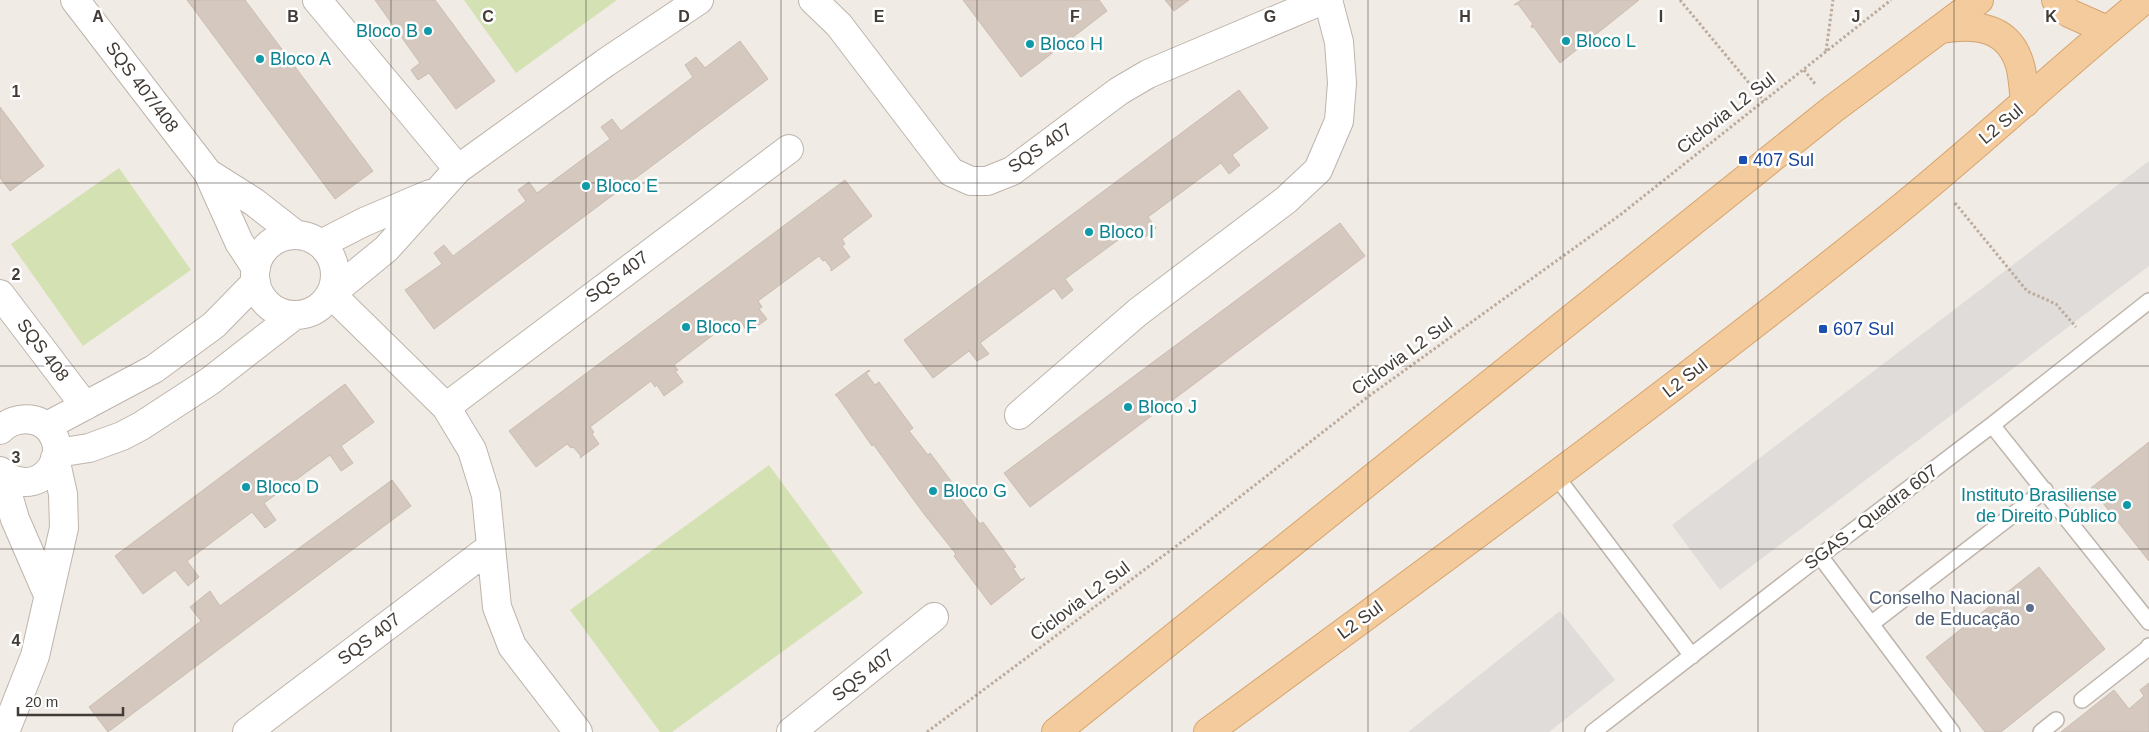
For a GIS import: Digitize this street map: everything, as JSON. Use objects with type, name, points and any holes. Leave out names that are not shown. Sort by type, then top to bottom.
[{"type":"main road","points":[[1056,732],[1826,115],[1979,0]]},
{"type":"main road","points":[[2056,0],[2069,12],[2107,30]]},
{"type":"main road","name":"L2 Sul","points":[[1208,732],[1556,476],[1878,226],[2144,0]]},
{"type":"main road","points":[[1941,29],[1961,26],[1982,27],[2004,37],[2013,50],[2020,68],[2025,103]]},
{"type":"street","name":"SQS 407/408","points":[[76,0],[208,174],[256,275]]},
{"type":"street","points":[[317,0],[458,169]]},
{"type":"street","points":[[331,294],[335,281],[335,267],[330,254],[321,244],[309,237],[295,234],[269,244],[260,254],[256,275],[261,294],[270,306],[281,312],[295,315],[309,312],[321,305],[331,294],[386,249],[458,169],[605,63],[699,0]]},
{"type":"street","name":"SQS 407","points":[[813,0],[839,25],[950,172],[971,181],[987,181],[1012,171],[1119,91],[1148,74],[1323,0]]},
{"type":"street","points":[[1019,416],[1138,312],[1286,200],[1318,170],[1339,121],[1342,83],[1339,42],[1328,0]]},
{"type":"street","name":"SQS 407","points":[[446,407],[789,149]]},
{"type":"street","name":"SQS 407/408","points":[[208,174],[254,202],[295,234]]},
{"type":"street","points":[[321,244],[364,222],[436,192]]},
{"type":"street","points":[[46,426],[126,385],[166,360],[214,325],[256,275]]},
{"type":"street","name":"SQS 408","points":[[0,294],[85,406]]},
{"type":"street","points":[[331,294],[446,407],[472,450],[486,495],[497,607],[512,646],[578,732]]},
{"type":"street","points":[[56,455],[89,448],[122,436],[141,426],[244,355],[295,315]]},
{"type":"street","points":[[166,360],[188,395]]},
{"type":"street","points":[[0,430],[6,424],[20,418],[34,420],[46,426],[55,439],[63,494],[64,528],[35,656],[5,732]]},
{"type":"street","points":[[1,472],[15,481],[29,482],[43,477],[53,466],[56,455]]},
{"type":"street","points":[[1,472],[15,519],[48,595]]},
{"type":"street","name":"SQS 407","points":[[247,732],[491,547]]},
{"type":"street","name":"SQS 407","points":[[791,732],[934,617]]},
{"type":"lane","name":"SGAS - Quadra 607","points":[[1593,732],[1992,425],[2149,301]]},
{"type":"lane","points":[[1992,425],[2149,622]]},
{"type":"lane","points":[[1556,476],[1692,656]]},
{"type":"lane","points":[[1871,624],[2045,490]]},
{"type":"lane","points":[[1820,556],[1952,732]]},
{"type":"lane","points":[[2082,700],[2149,646]]},
{"type":"lane","points":[[2041,732],[2056,720]]},
{"type":"path","points":[[1680,0],[1764,101]]},
{"type":"path","points":[[1826,52],[1833,0]]},
{"type":"path","name":"Ciclovia L2 Sul","points":[[927,732],[1191,535],[1369,396],[1620,215],[1891,0]]},
{"type":"path","points":[[1935,179],[2027,291],[2056,304],[2092,345]]},
{"type":"green space","points":[[464,0],[617,0],[516,73]]},
{"type":"green space","points":[[119,168],[191,270],[83,346],[11,244]]},
{"type":"green space","points":[[769,465],[863,593],[672,732],[660,732],[570,610]]},
{"type":"shaded area","points":[[2149,161],[2149,266],[1720,590],[1672,525]]},
{"type":"shaded area","points":[[1560,611],[1615,680],[1549,732],[1408,732]]},
{"type":"building","name":"Bloco A","points":[[187,0],[245,0],[373,171],[335,199]]},
{"type":"building","name":"Bloco B","points":[[375,0],[435,0],[495,81],[456,109],[429,73],[418,80],[411,70],[420,63]]},
{"type":"building","name":"Bloco H","points":[[963,0],[1099,0],[1107,11],[1021,77]]},
{"type":"building","points":[[1165,0],[1189,0],[1174,11]]},
{"type":"building","name":"Bloco L","points":[[1521,0],[1639,0],[1560,63],[1533,26],[1532,28],[1533,24],[1518,4],[1514,5]]},
{"type":"building","name":"Bloco E","points":[[740,41],[768,79],[434,329],[405,290],[442,264],[434,253],[444,245],[453,256],[526,201],[518,190],[529,182],[537,193],[610,139],[601,127],[612,119],[621,131],[693,77],[685,65],[696,57],[705,68]]},
{"type":"building","name":"Bloco I","points":[[1239,90],[1268,128],[1232,155],[1240,165],[1229,174],[1221,163],[1148,217],[1156,228],[1145,237],[1137,226],[1065,279],[1073,290],[1062,299],[1054,288],[980,343],[989,354],[977,361],[969,351],[933,378],[904,340]]},
{"type":"building","points":[[0,107],[44,166],[10,191],[0,178]]},
{"type":"building","name":"Bloco F","points":[[845,180],[872,216],[842,239],[845,244],[842,246],[850,257],[831,271],[825,260],[823,261],[819,256],[758,301],[762,307],[759,309],[767,319],[748,333],[741,322],[739,323],[735,318],[674,365],[678,370],[675,371],[683,382],[664,396],[657,385],[655,387],[651,381],[590,427],[594,432],[592,434],[599,444],[580,458],[581,456],[573,447],[571,448],[567,444],[536,467],[509,431]]},
{"type":"building","name":"Bloco J","points":[[1340,223],[1365,256],[1030,507],[1004,473]]},
{"type":"building","name":"Bloco G","points":[[869,370],[866,373],[875,385],[879,382],[913,428],[909,431],[928,455],[930,453],[963,497],[961,499],[980,524],[983,522],[1016,567],[1013,568],[1021,580],[1025,578],[991,605],[954,556],[956,554],[835,395]]},
{"type":"building","name":"Bloco D","points":[[345,384],[374,422],[341,446],[353,463],[341,471],[330,455],[264,503],[276,520],[265,528],[252,512],[187,561],[199,577],[188,586],[175,570],[143,594],[115,556]]},
{"type":"building","name":"Instituto Brasiliense de Direito Público","points":[[2149,442],[2149,561],[2091,488]]},
{"type":"building","points":[[392,480],[411,506],[108,732],[89,707],[201,621],[190,607],[210,591],[220,606]]},
{"type":"building","name":"Conselho Nacional de Educação","points":[[2039,567],[2105,649],[2001,732],[1985,732],[1926,657]]},
{"type":"building","points":[[2149,683],[2149,732],[2061,732],[2114,690],[2129,709],[2144,696],[2140,690]]},
{"type":"place","name":"Bloco B","points":[[428,31]]},
{"type":"place","name":"Bloco L","points":[[1566,41]]},
{"type":"place","name":"Bloco H","points":[[1030,44]]},
{"type":"place","name":"Bloco A","points":[[260,59]]},
{"type":"place","name":"407 Sul","points":[[1743,160]]},
{"type":"place","name":"Bloco E","points":[[586,186]]},
{"type":"place","name":"Bloco I","points":[[1089,232]]},
{"type":"place","name":"Bloco F","points":[[686,327]]},
{"type":"place","name":"607 Sul","points":[[1823,329]]},
{"type":"place","name":"Bloco J","points":[[1128,407]]},
{"type":"place","name":"Bloco D","points":[[246,487]]},
{"type":"place","name":"Bloco G","points":[[933,491]]},
{"type":"place","name":"Instituto Brasiliense de Direito Público","points":[[2127,505]]},
{"type":"place","name":"Conselho Nacional de Educação","points":[[2030,608]]}]
